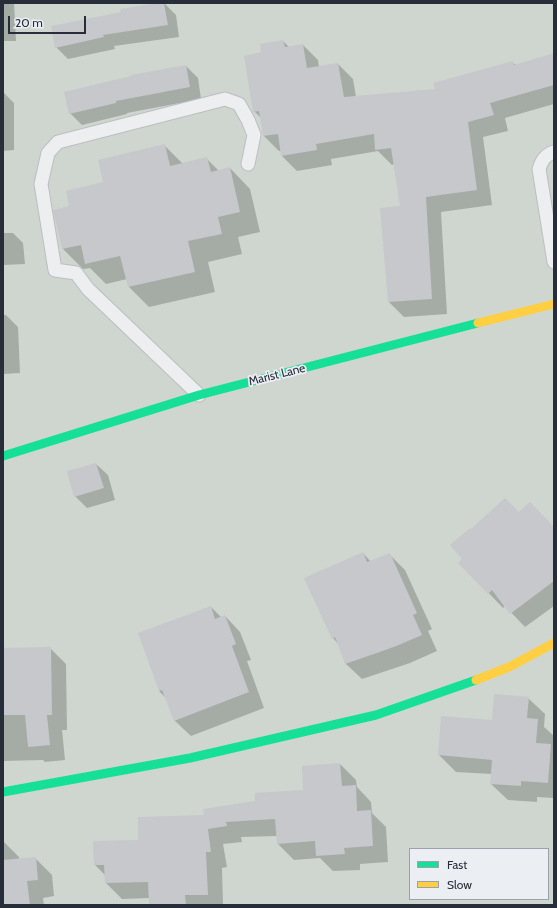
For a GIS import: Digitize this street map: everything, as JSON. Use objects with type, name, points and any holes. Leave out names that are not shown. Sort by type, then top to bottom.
[{"type":"street","name":"Marist Lane","points":[[3,456],[199,394],[554,304]]},
{"type":"street","points":[[3,792],[190,758],[376,715],[461,686],[509,666],[554,643]]},
{"type":"lane","points":[[199,394],[88,289],[76,273],[55,270],[41,184],[48,153],[58,142],[225,99],[240,104],[254,135],[248,164]]},
{"type":"lane","points":[[554,152],[542,160],[539,169],[551,224],[554,262]]},
{"type":"shaded area","points":[[3,3],[554,3],[554,905],[3,905]]},
{"type":"building","points":[[164,3],[168,25],[103,35],[104,37],[55,48],[51,26],[121,12],[120,9]]},
{"type":"building","points":[[283,40],[285,47],[303,44],[307,68],[338,63],[344,97],[435,89],[433,83],[513,61],[514,65],[554,53],[554,85],[490,103],[494,115],[468,122],[477,190],[426,197],[432,299],[388,302],[380,208],[400,206],[391,148],[375,150],[374,134],[316,144],[317,150],[281,156],[278,134],[263,136],[259,111],[253,112],[244,56],[261,52],[260,44]]},
{"type":"building","points":[[186,65],[190,87],[116,101],[116,103],[69,114],[64,92],[131,75]]},
{"type":"building","points":[[165,144],[170,166],[207,157],[211,172],[230,167],[240,212],[218,217],[222,234],[188,241],[195,272],[128,287],[120,256],[85,264],[81,245],[62,249],[53,210],[69,206],[66,191],[103,182],[98,160]]},
{"type":"building","points":[[96,463],[104,488],[74,497],[67,471]]},
{"type":"building","points":[[505,498],[519,512],[530,502],[554,527],[554,581],[510,614],[492,590],[488,594],[458,563],[462,559],[450,545],[470,528],[471,529]]},
{"type":"building","points":[[363,552],[367,562],[390,553],[417,613],[413,615],[422,635],[394,647],[345,664],[335,637],[332,639],[304,578]]},
{"type":"building","points":[[211,606],[215,619],[225,615],[236,644],[232,646],[249,692],[174,721],[162,690],[159,691],[138,633]]},
{"type":"building","points":[[51,647],[52,715],[47,715],[50,745],[28,747],[25,715],[3,715],[3,648]]},
{"type":"building","points":[[494,694],[529,697],[527,718],[538,719],[536,743],[551,744],[548,783],[521,781],[521,786],[490,784],[492,760],[438,755],[441,716],[492,720]]},
{"type":"building","points":[[340,763],[342,786],[356,785],[357,811],[371,810],[373,846],[344,848],[345,854],[316,856],[315,841],[277,844],[275,819],[226,822],[227,826],[208,829],[211,852],[206,852],[208,895],[185,895],[186,905],[149,905],[148,882],[105,883],[104,865],[94,865],[93,841],[138,840],[138,817],[204,815],[203,809],[255,801],[255,793],[303,790],[302,766]]},
{"type":"building","points":[[36,857],[38,880],[27,881],[30,905],[3,905],[3,860]]},
{"type":"traffic: fast","points":[[3,456],[199,395],[478,323]]},
{"type":"traffic: fast","points":[[3,792],[190,758],[376,715],[476,680]]},
{"type":"traffic: slow","points":[[478,323],[554,304]]},
{"type":"traffic: slow","points":[[476,680],[509,667],[554,643]]}]
